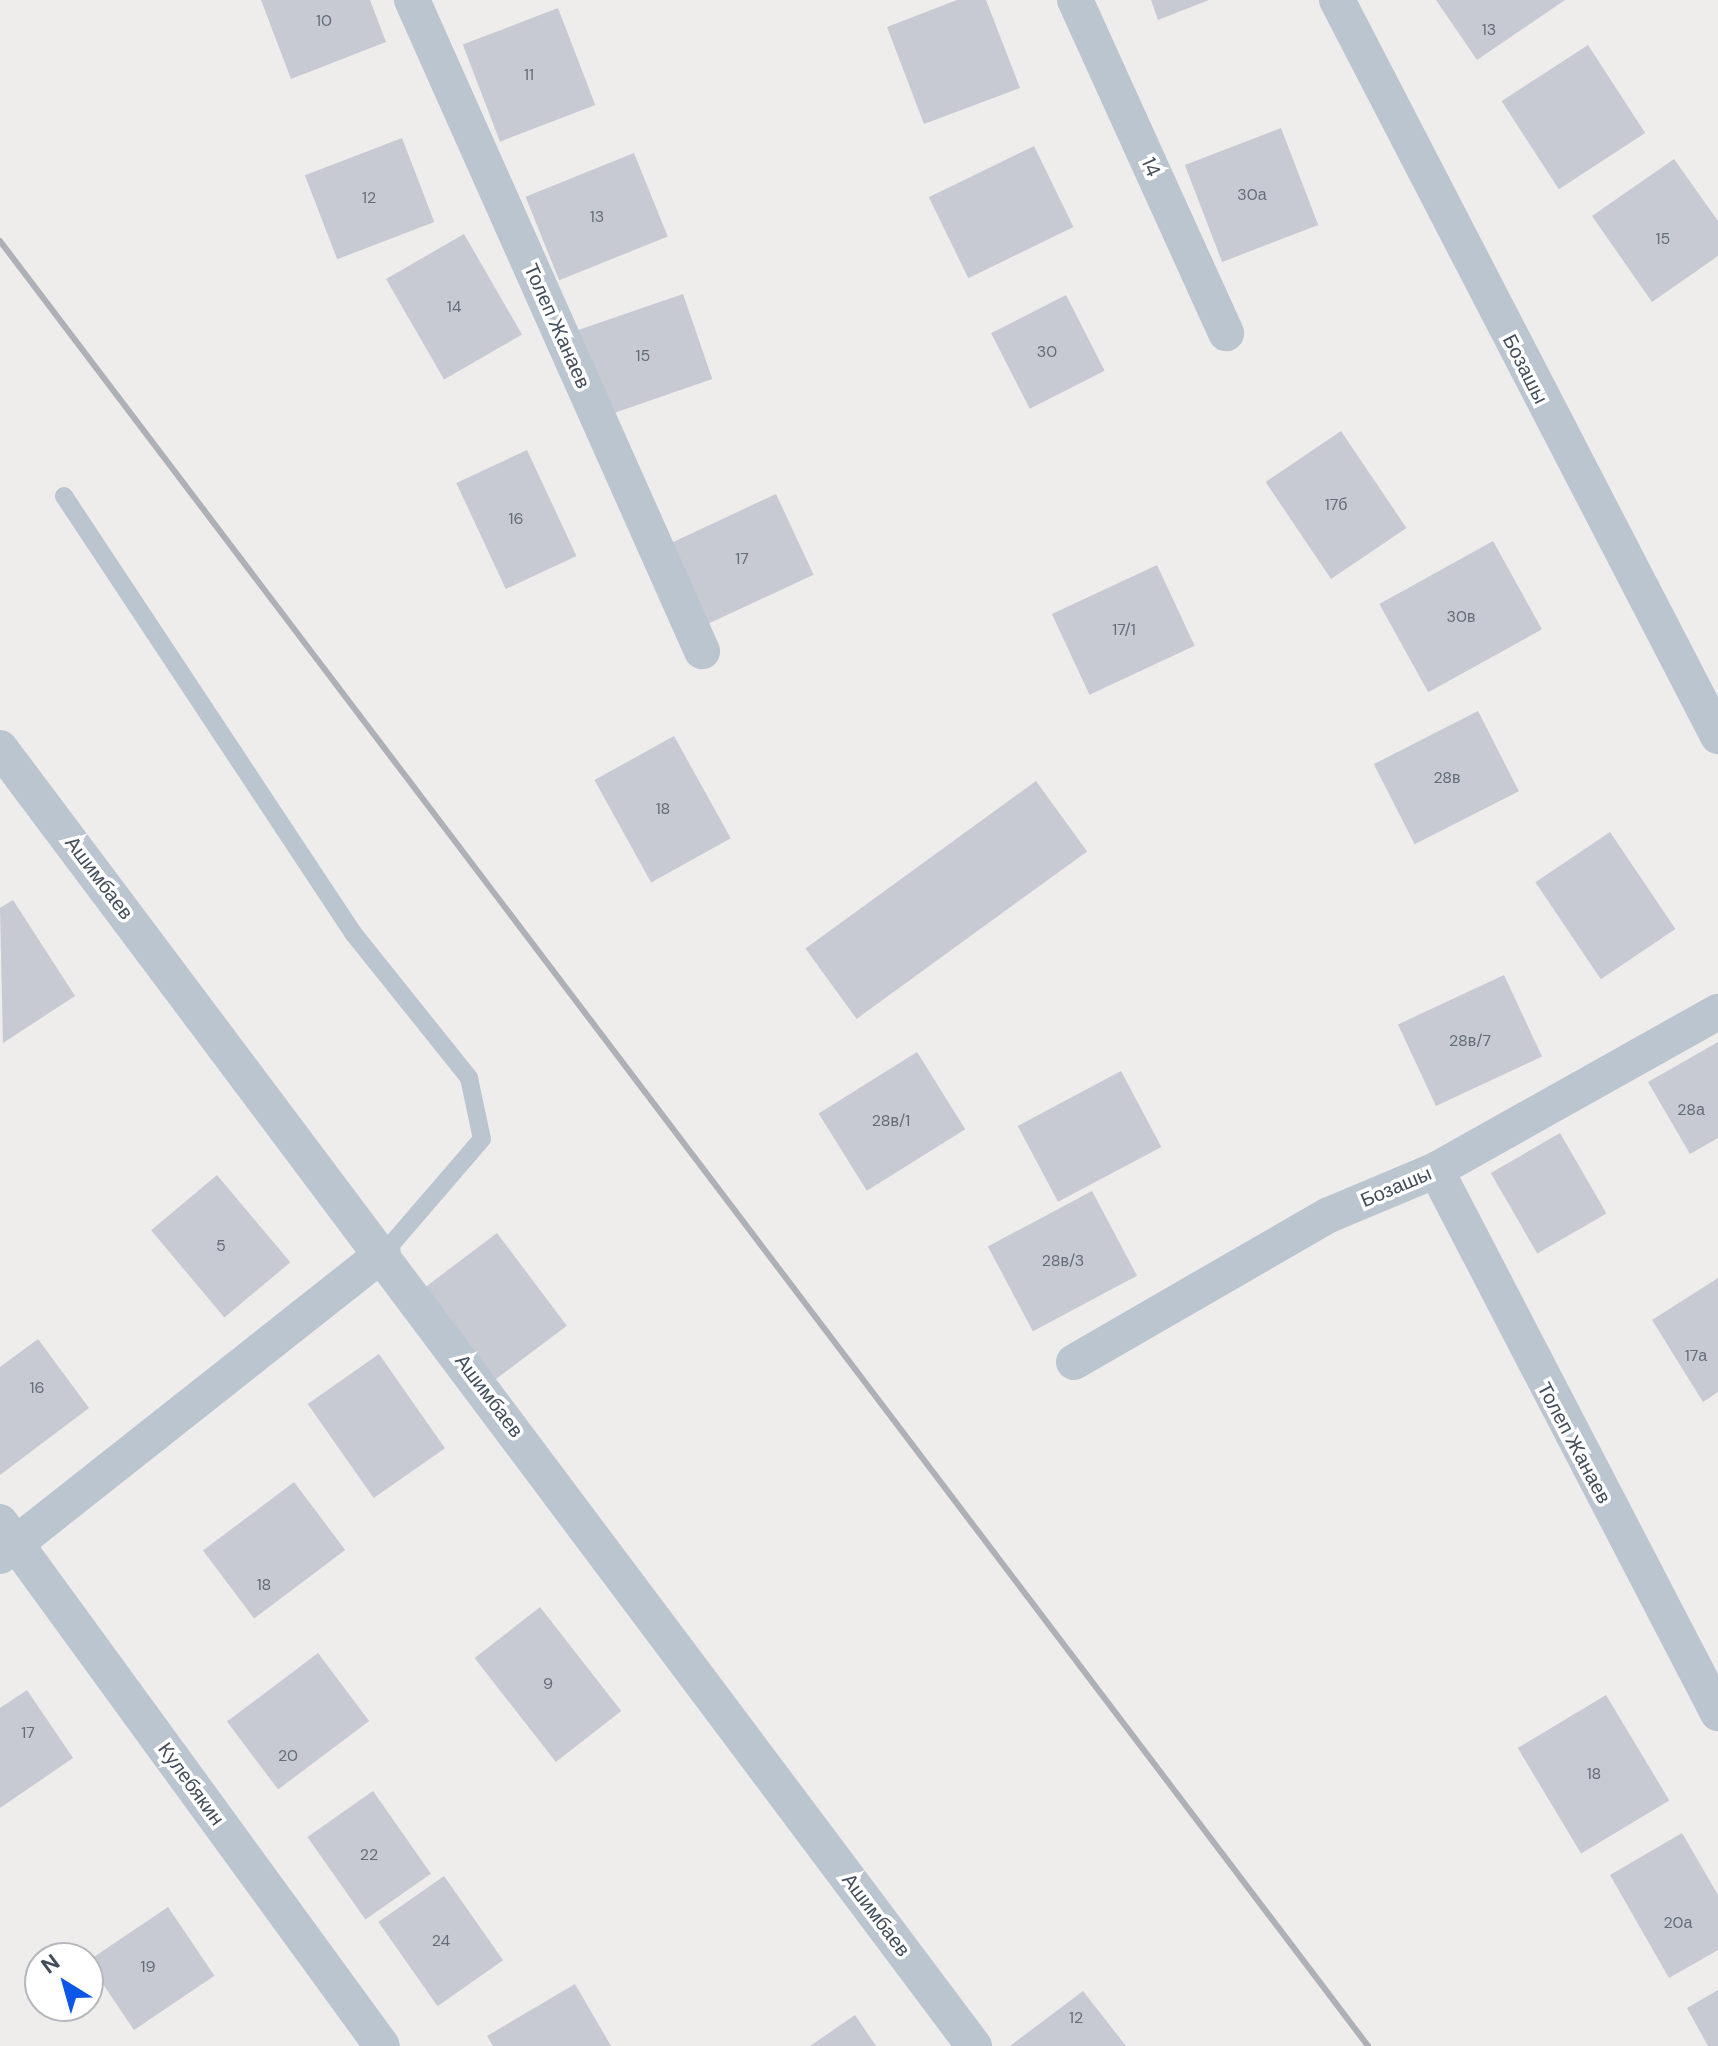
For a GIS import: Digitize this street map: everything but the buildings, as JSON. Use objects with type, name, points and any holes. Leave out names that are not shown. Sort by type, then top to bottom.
[{"type":"street","name":"Толеп Жанаев","points":[[412,0],[702,651]]},
{"type":"street","name":"14","points":[[1075,0],[1226,333]]},
{"type":"street","name":"Бозашы","points":[[1337,0],[1718,736]]},
{"type":"street","name":"Ашимбаев","points":[[0,748],[383,1254],[974,2046]]},
{"type":"street","name":"Бозашы","points":[[1074,1362],[1329,1215],[1436,1170],[1718,1012]]},
{"type":"street","name":"Толеп Жанаев","points":[[1436,1170],[1718,1713]]},
{"type":"street","points":[[6,1541],[383,1254]]},
{"type":"street","name":"Кулебякин","points":[[6,1541],[382,2046]]},
{"type":"lane","points":[[64,496],[353,933],[469,1078],[482,1139],[383,1254]]},
{"type":"railway","points":[[0,241],[1368,2046]]}]
